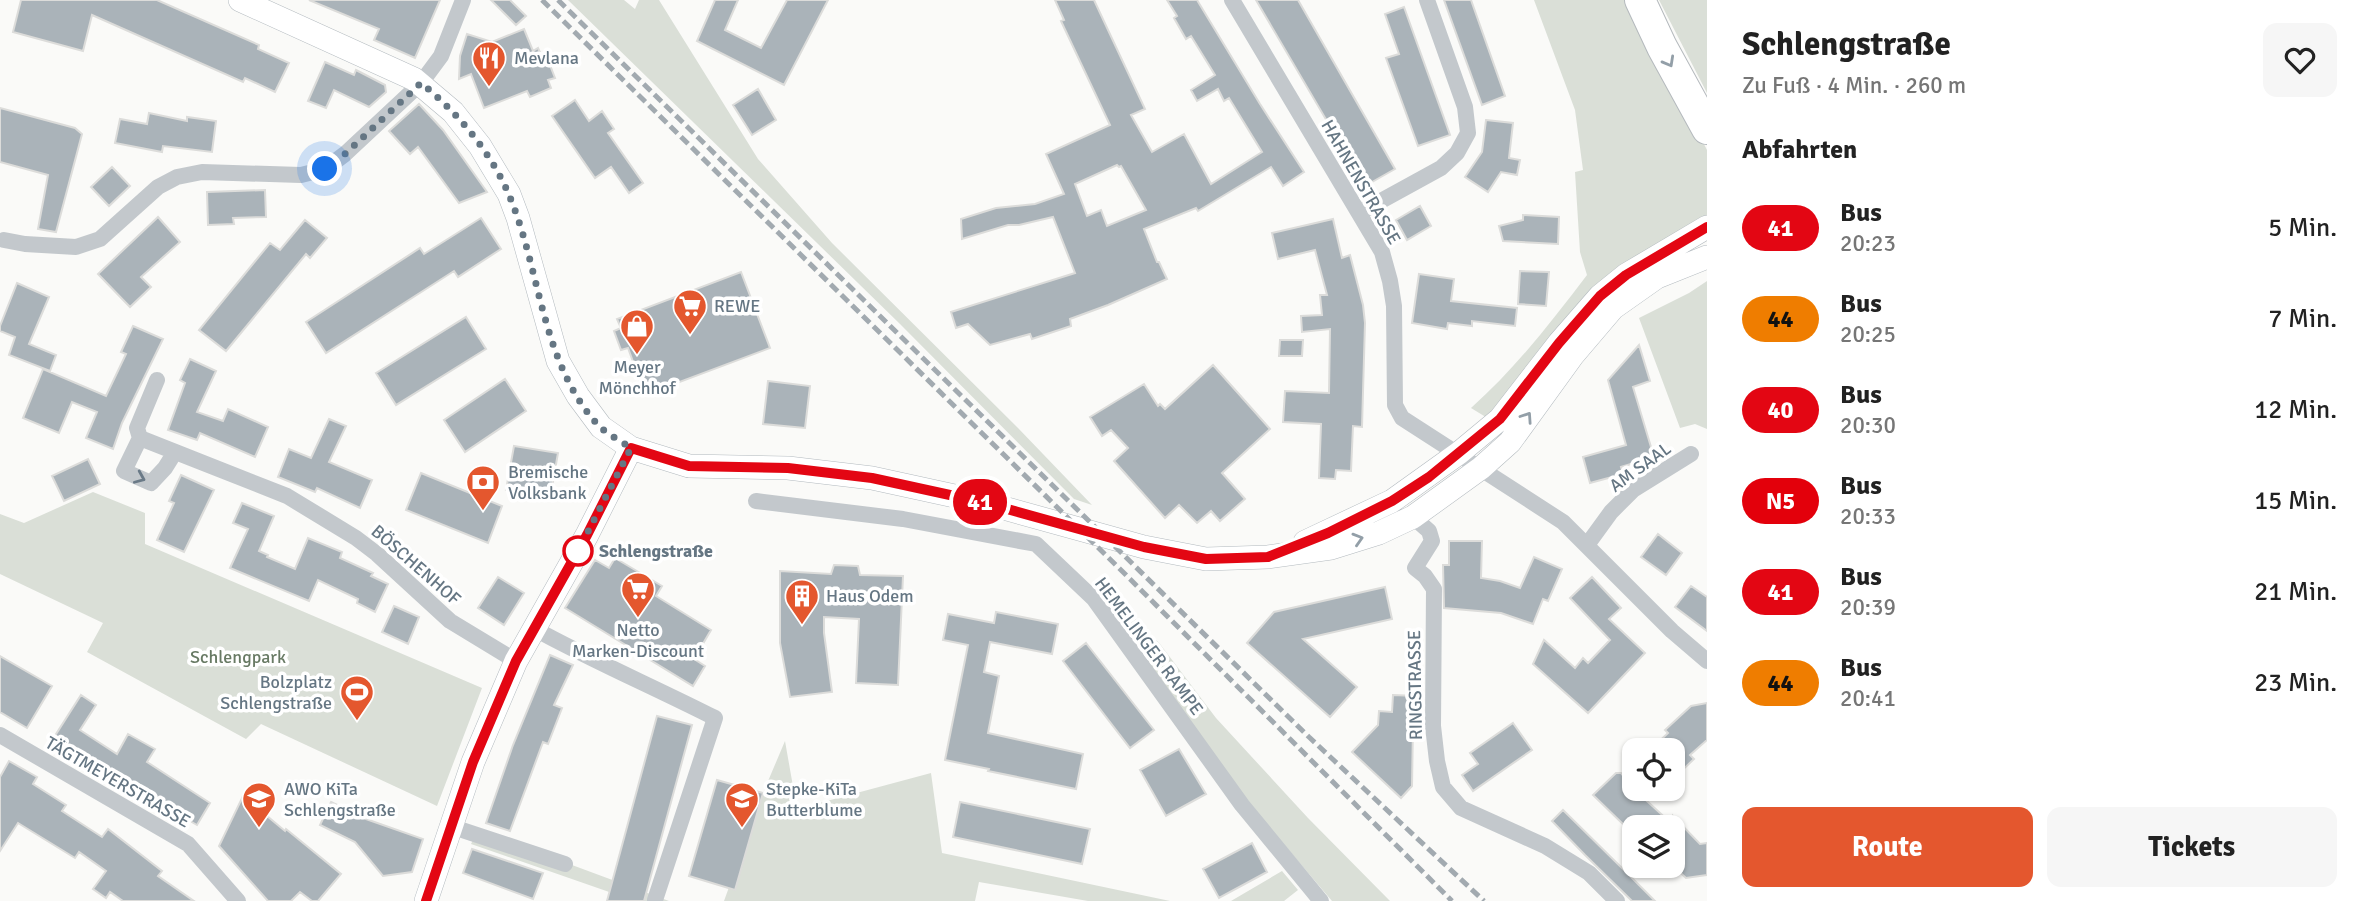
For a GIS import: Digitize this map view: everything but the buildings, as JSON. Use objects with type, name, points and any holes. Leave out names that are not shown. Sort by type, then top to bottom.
[{"type":"highway","points":[[1640,0],[1662,47],[1707,129]]},
{"type":"main road","points":[[240,0],[421,83],[453,112],[475,139],[501,179],[518,218],[558,361],[578,396],[601,427],[631,448],[689,466],[788,468],[872,478],[982,502],[1144,547],[1206,559],[1268,557],[1331,548],[1379,533],[1413,517],[1481,468],[1510,442],[1565,365],[1613,308],[1657,277],[1707,257]]},
{"type":"main road","points":[[1268,557],[1328,533],[1392,501],[1459,453],[1500,419],[1559,343],[1600,296],[1626,275],[1707,227]]},
{"type":"main road","points":[[426,901],[473,762],[516,661],[587,535],[631,448]]},
{"type":"street","points":[[1,240],[76,247],[100,239],[158,187],[177,177],[190,174],[202,172],[301,175],[325,169],[345,154],[421,83],[441,57],[463,0]]},
{"type":"street","name":"HAHNENSTRASSE","points":[[1232,0],[1382,252],[1394,306],[1395,405],[1402,418],[1563,522],[1672,631],[1707,660]]},
{"type":"street","points":[[1359,213],[1441,168],[1457,153],[1468,133],[1465,107],[1427,0]]},
{"type":"street","points":[[158,380],[137,428],[140,438],[124,471],[151,483],[175,452]]},
{"type":"street","name":"BÖSCHENHOF","points":[[140,438],[287,496],[356,538],[450,621],[516,661]]},
{"type":"street","name":"AM SAAL","points":[[1587,545],[1611,512],[1633,490],[1691,454]]},
{"type":"street","name":"HEMELINGER RAMPE","points":[[756,501],[903,519],[1036,544],[1094,599],[1242,805],[1321,901]]},
{"type":"street","name":"RINGSTRASSE","points":[[1413,517],[1429,531],[1432,541],[1415,568],[1426,576],[1434,589],[1433,726],[1443,788],[1461,808],[1545,846],[1589,873],[1617,901]]},
{"type":"street","points":[[533,628],[587,658],[715,718],[655,900]]},
{"type":"street","name":"TÄGTMEYERSTRASSE","points":[[0,735],[188,844],[238,901]]},
{"type":"street","points":[[450,826],[565,864]]},
{"type":"green space","points":[[568,0],[624,0],[635,9],[639,0],[659,0],[758,159],[832,243],[1092,505],[1074,499],[900,324]]},
{"type":"green space","points":[[1534,0],[1630,0],[1707,150],[1707,215],[1647,252],[1489,419],[1471,408],[1518,361],[1587,275],[1580,252],[1575,172],[1583,170],[1575,110]]},
{"type":"green space","points":[[1659,0],[1707,0],[1707,93]]},
{"type":"green space","points":[[1707,281],[1707,429],[1695,424],[1680,428],[1639,318]]},
{"type":"green space","name":"Schlengpark","points":[[93,492],[145,513],[145,544],[482,688],[437,806],[261,724],[246,739],[87,652],[103,623],[0,574],[0,514],[24,523]]},
{"type":"green space","points":[[1104,586],[1160,644],[1216,718],[1308,818],[1390,901],[1332,901],[1253,808],[1147,662],[1153,654],[1099,594]]},
{"type":"green space","points":[[785,741],[797,809],[931,773],[942,853],[1170,901],[1088,901],[979,882],[975,901],[724,901]]},
{"type":"green space","points":[[478,830],[669,901],[635,901],[471,844]]},
{"type":"green space","points":[[1282,871],[1298,890],[1284,901],[1231,901]]},
{"type":"railway","points":[[542,0],[1130,579],[1452,901]]},
{"type":"railway","points":[[558,0],[1309,737],[1484,901]]},
{"type":"bus line","name":"41","points":[[426,901],[473,762],[516,661],[587,535],[631,448],[689,466],[788,468],[872,478],[982,502],[1144,547],[1206,559],[1268,557],[1328,533],[1392,501],[1429,477],[1500,419],[1559,343],[1600,296],[1626,275],[1707,227]]},
{"type":"place","name":"Mevlana","points":[[489,88]]},
{"type":"place","name":"REWE","points":[[690,336]]},
{"type":"place","name":"Meyer Mönchhof","points":[[637,356]]},
{"type":"place","name":"Bremische Volksbank","points":[[483,512]]},
{"type":"place","name":"Schlengstraße","points":[[578,551]]},
{"type":"place","name":"Netto Marken-Discount","points":[[638,619]]},
{"type":"place","name":"Haus Odem","points":[[802,626]]},
{"type":"place","name":"Bolzplatz Schlengstraße","points":[[357,722]]},
{"type":"place","name":"AWO KiTa Schlengstraße","points":[[259,829]]},
{"type":"place","name":"Stepke-KiTa Butterblume","points":[[742,829]]},
{"type":"route","points":[[325,169],[345,154],[421,83],[453,112],[480,146],[509,194],[518,218],[558,361],[578,396],[601,427],[631,448],[578,551]]}]
